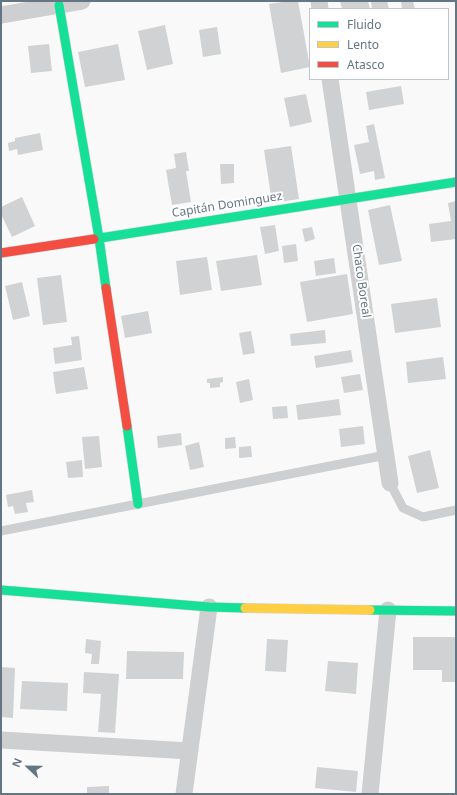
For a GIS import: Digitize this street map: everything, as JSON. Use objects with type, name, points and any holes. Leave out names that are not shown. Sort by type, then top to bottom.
[{"type":"street","points":[[1,15],[82,1]]},
{"type":"street","points":[[59,5],[99,238],[138,504]]},
{"type":"street","name":"Chaco Boreal","points":[[330,80],[390,483]]},
{"type":"street","name":"Capitán Dominguez","points":[[1,253],[456,182]]},
{"type":"street","points":[[1,590],[209,607],[456,611]]},
{"type":"street","points":[[184,794],[209,607]]},
{"type":"street","points":[[370,794],[388,610]]},
{"type":"street","points":[[1,740],[190,751]]},
{"type":"lane","points":[[1,531],[386,455]]},
{"type":"lane","points":[[390,483],[403,508],[423,517],[456,510]]},
{"type":"building","points":[[298,1],[309,67],[281,73],[269,4]]},
{"type":"building","points":[[340,1],[368,1],[370,8],[342,8]]},
{"type":"building","points":[[371,1],[387,1],[389,8],[372,8]]},
{"type":"building","points":[[401,1],[413,1],[415,8],[402,8]]},
{"type":"building","points":[[165,25],[173,64],[147,70],[138,31]]},
{"type":"building","points":[[217,27],[221,54],[203,57],[199,30]]},
{"type":"building","points":[[49,44],[52,71],[31,73],[28,46]]},
{"type":"building","points":[[118,44],[125,80],[85,87],[78,52]]},
{"type":"building","points":[[401,86],[404,104],[369,110],[366,92]]},
{"type":"building","points":[[306,94],[312,122],[290,127],[284,98]]},
{"type":"building","points":[[374,124],[385,178],[375,180],[374,171],[360,174],[354,145],[369,142],[366,126]]},
{"type":"building","points":[[40,133],[43,150],[18,155],[17,149],[9,151],[8,143],[15,141],[15,138]]},
{"type":"building","points":[[291,146],[299,199],[272,203],[264,150]]},
{"type":"building","points":[[186,152],[189,171],[186,171],[191,202],[172,205],[166,170],[176,168],[174,154]]},
{"type":"building","points":[[220,164],[234,164],[234,183],[221,184]]},
{"type":"building","points":[[22,197],[35,226],[12,237],[1,214],[1,207]]},
{"type":"building","points":[[456,201],[456,239],[431,242],[429,224],[451,221],[448,203]]},
{"type":"building","points":[[390,205],[402,261],[379,265],[368,210]]},
{"type":"building","points":[[275,225],[279,251],[265,254],[260,227]]},
{"type":"building","points":[[312,227],[315,239],[305,242],[302,229]]},
{"type":"building","points":[[296,244],[298,261],[284,263],[282,246]]},
{"type":"building","points":[[257,255],[262,285],[221,291],[216,261]]},
{"type":"building","points":[[207,257],[212,290],[180,295],[176,261]]},
{"type":"building","points":[[334,258],[336,273],[316,276],[314,261]]},
{"type":"building","points":[[347,274],[353,314],[307,322],[300,282]]},
{"type":"building","points":[[61,275],[67,322],[43,325],[37,278]]},
{"type":"building","points":[[22,282],[30,316],[13,320],[5,286]]},
{"type":"building","points":[[437,298],[441,327],[395,333],[391,304]]},
{"type":"building","points":[[148,311],[152,333],[125,338],[121,316]]},
{"type":"building","points":[[325,330],[326,343],[291,346],[290,334]]},
{"type":"building","points":[[251,331],[255,353],[243,355],[239,333]]},
{"type":"building","points":[[79,336],[82,360],[55,364],[53,348],[72,345],[71,337]]},
{"type":"building","points":[[351,350],[353,362],[316,368],[314,356]]},
{"type":"building","points":[[443,357],[446,379],[408,383],[406,362]]},
{"type":"building","points":[[84,367],[88,389],[56,394],[53,372]]},
{"type":"building","points":[[360,374],[363,390],[344,393],[341,377]]},
{"type":"building","points":[[223,377],[223,382],[220,383],[220,387],[210,388],[210,383],[207,383],[207,379]]},
{"type":"building","points":[[249,379],[253,400],[240,403],[236,382]]},
{"type":"building","points":[[339,399],[341,415],[298,420],[296,405]]},
{"type":"building","points":[[287,406],[288,418],[273,419],[272,407]]},
{"type":"building","points":[[363,426],[365,444],[341,447],[339,429]]},
{"type":"building","points":[[181,433],[182,445],[158,448],[157,436]]},
{"type":"building","points":[[99,436],[102,467],[85,469],[82,437]]},
{"type":"building","points":[[235,437],[236,448],[225,449],[225,438]]},
{"type":"building","points":[[199,442],[204,467],[190,470],[185,446]]},
{"type":"building","points":[[251,446],[252,457],[239,458],[239,447]]},
{"type":"building","points":[[430,450],[439,488],[417,493],[408,456]]},
{"type":"building","points":[[82,460],[83,477],[68,478],[66,462]]},
{"type":"building","points":[[32,490],[34,502],[26,503],[28,512],[15,514],[13,506],[8,507],[6,495]]},
{"type":"building","points":[[413,637],[455,637],[455,682],[442,682],[442,670],[413,670]]},
{"type":"building","points":[[86,639],[101,641],[99,664],[91,664],[92,654],[85,653]]},
{"type":"building","points":[[267,639],[288,640],[286,672],[265,671]]},
{"type":"building","points":[[127,651],[184,652],[183,679],[126,679]]},
{"type":"building","points":[[328,661],[358,663],[356,694],[325,691]]},
{"type":"building","points":[[1,667],[15,668],[13,718],[1,717]]},
{"type":"building","points":[[84,672],[119,674],[115,733],[98,732],[101,694],[83,693]]},
{"type":"building","points":[[22,681],[68,683],[67,711],[20,709]]},
{"type":"building","points":[[317,767],[358,771],[356,792],[315,788]]},
{"type":"building","points":[[109,786],[109,794],[87,794],[87,787]]},
{"type":"traffic: fast","points":[[59,5],[99,238],[106,288]]},
{"type":"traffic: fast","points":[[94,239],[456,182]]},
{"type":"traffic: fast","points":[[127,426],[138,504]]},
{"type":"traffic: fast","points":[[1,590],[209,607],[245,608]]},
{"type":"traffic: fast","points":[[370,610],[456,611]]},
{"type":"traffic: slow","points":[[245,608],[370,610]]},
{"type":"traffic: jam","points":[[1,253],[94,239]]},
{"type":"traffic: jam","points":[[106,288],[127,426]]}]
